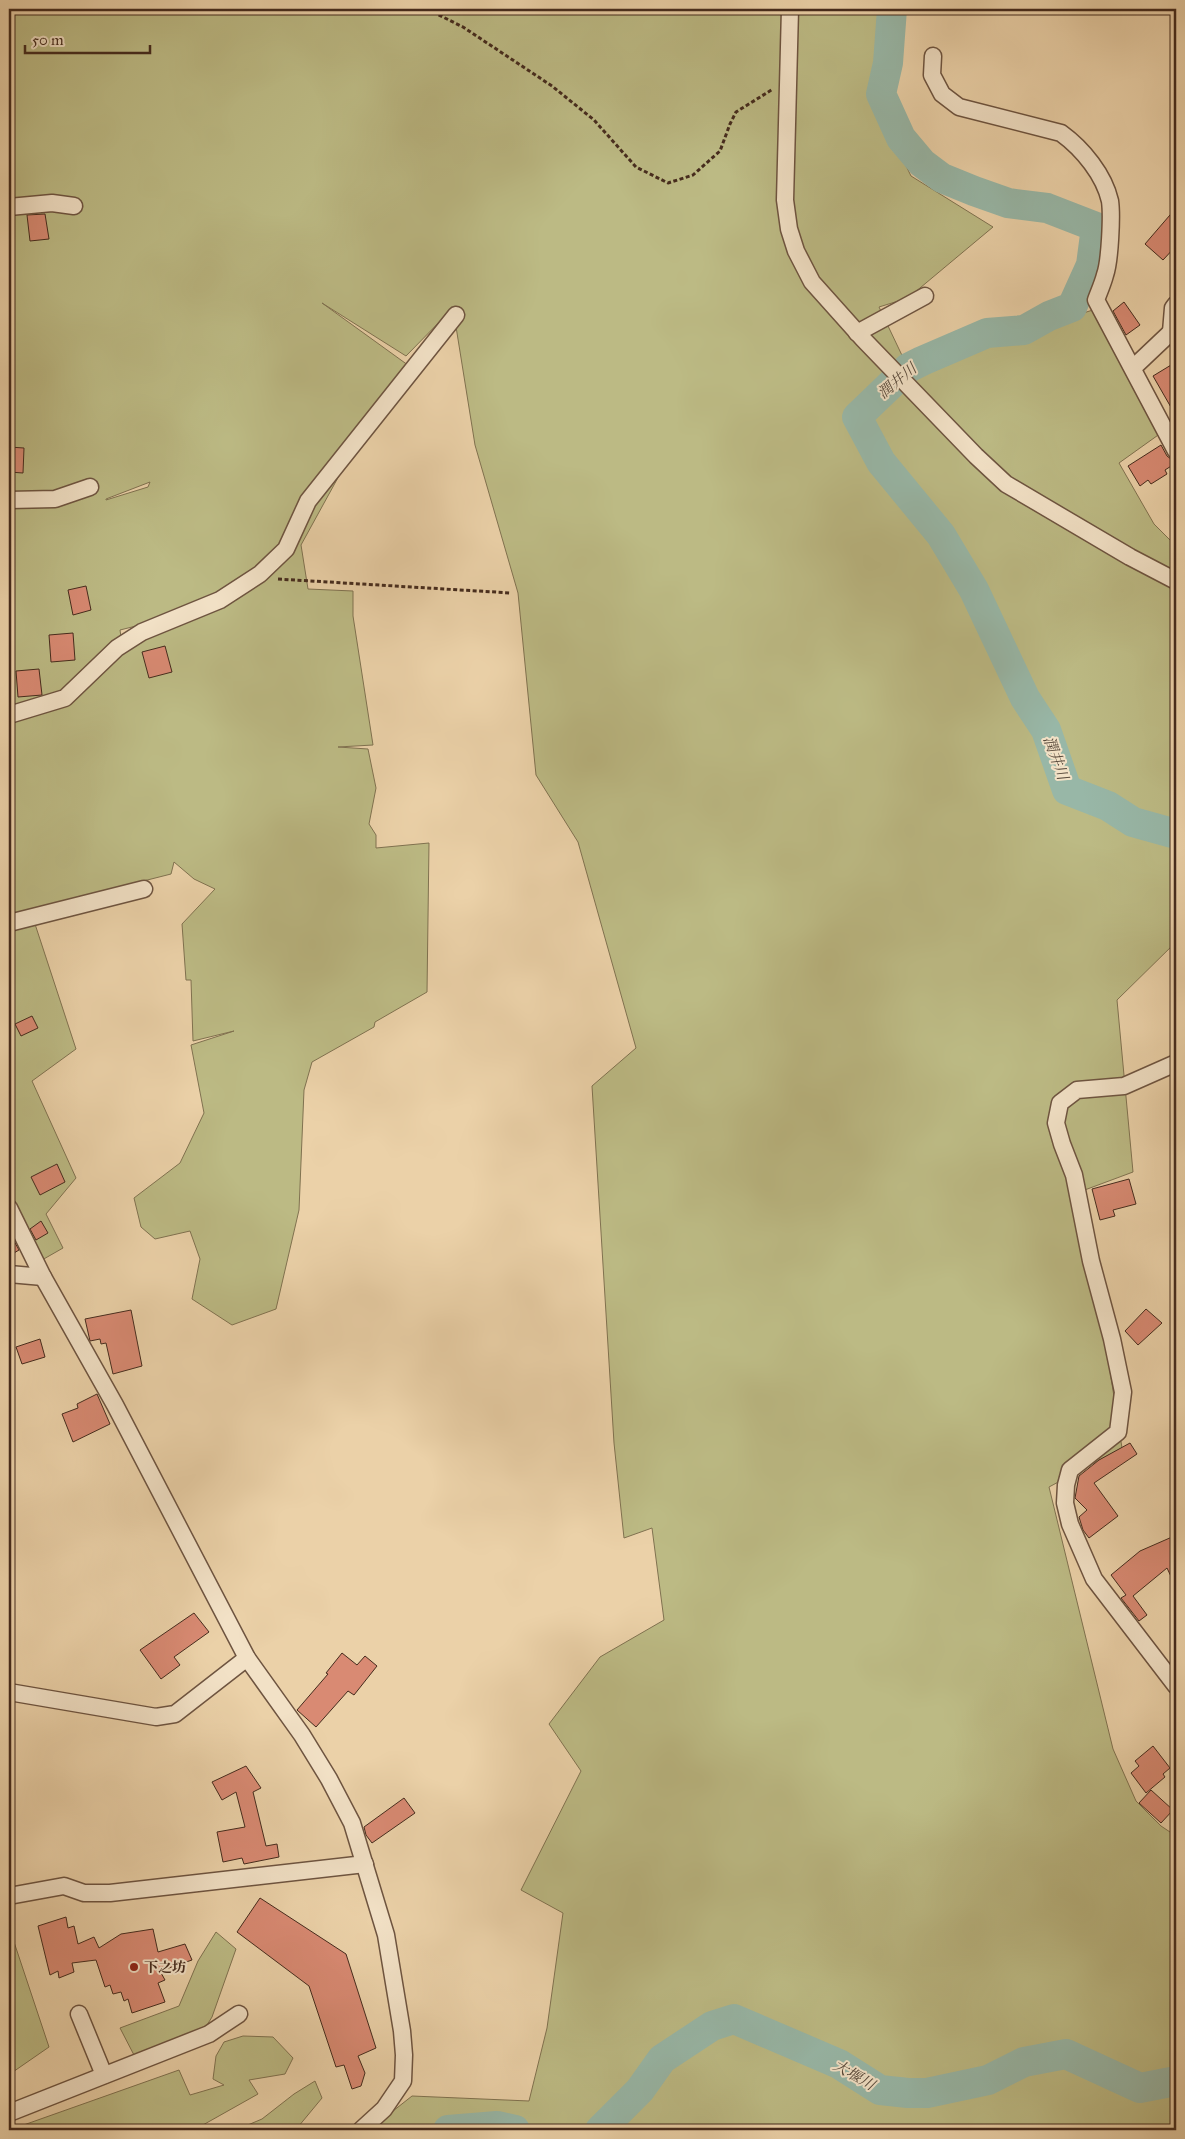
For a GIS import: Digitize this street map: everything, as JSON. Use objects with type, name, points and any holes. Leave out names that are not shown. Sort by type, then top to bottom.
[{"type":"street","points":[[790,9],[785,200],[788,229],[796,252],[812,282],[860,336],[1006,484],[1130,557],[1176,581]]},
{"type":"street","points":[[933,56],[932,75],[942,94],[959,107],[1062,134],[1070,140],[1099,174],[1110,202],[1106,273],[1096,300],[1176,451]]},
{"type":"street","points":[[9,207],[52,203],[74,206]]},
{"type":"street","points":[[860,336],[925,296]]},
{"type":"street","points":[[1133,368],[1174,332],[1174,308],[1176,304]]},
{"type":"street","points":[[9,715],[65,698],[117,648],[142,632],[220,600],[254,578],[286,548],[308,502],[456,315]]},
{"type":"street","points":[[9,500],[55,499],[90,487]]},
{"type":"street","points":[[9,923],[144,889]]},
{"type":"street","points":[[1176,1063],[1124,1086],[1077,1090],[1060,1103],[1056,1123],[1074,1175],[1091,1261],[1112,1339],[1123,1392],[1118,1432],[1070,1470],[1066,1484],[1065,1503],[1070,1524],[1094,1579],[1176,1686]]},
{"type":"street","points":[[9,1208],[43,1277],[115,1405],[247,1658],[302,1735],[329,1778],[352,1823],[386,1935],[402,2031],[404,2055],[402,2081],[384,2110],[361,2130]]},
{"type":"street","points":[[9,1274],[43,1277]]},
{"type":"street","points":[[9,1692],[156,1716],[175,1714],[247,1658]]},
{"type":"street","points":[[9,1896],[64,1886],[84,1893],[110,1893],[365,1864]]},
{"type":"street","points":[[79,2014],[104,2075]]},
{"type":"street","points":[[9,2113],[209,2034],[238,2014]]},
{"type":"path","points":[[427,9],[463,27],[552,86],[594,120],[636,167],[668,184],[693,175],[720,151],[736,112],[788,79]]},
{"type":"path","points":[[254,578],[510,593]]},
{"type":"shaded area","points":[[9,9],[883,9],[874,100],[911,176],[993,227],[908,298],[879,307],[908,368],[1096,309],[1161,433],[1119,463],[1154,524],[1176,546],[1176,942],[1117,1000],[1133,1172],[1082,1191],[1122,1448],[1049,1487],[1113,1749],[1136,1801],[1161,1826],[1176,1836],[1176,2130],[369,2130],[412,2096],[529,2101],[547,2028],[563,1913],[521,1890],[581,1771],[549,1724],[600,1657],[664,1620],[652,1528],[624,1538],[614,1443],[592,1086],[636,1048],[578,842],[536,775],[518,593],[475,445],[453,308],[406,356],[322,303],[412,368],[379,403],[301,545],[308,589],[353,591],[353,616],[373,745],[338,747],[368,749],[376,788],[369,824],[376,835],[376,848],[429,843],[427,992],[375,1022],[374,1027],[312,1062],[304,1090],[299,1210],[276,1309],[232,1325],[192,1299],[200,1259],[190,1231],[155,1239],[141,1227],[134,1198],[180,1163],[204,1113],[191,1045],[234,1031],[193,1041],[191,980],[186,980],[182,924],[215,889],[194,879],[174,862],[171,874],[9,915],[9,717],[53,702],[9,710]],"holes":[[[150,482],[148,487],[106,500],[106,499]],[[184,614],[122,644],[120,630]]]},
{"type":"shaded area","points":[[34,921],[76,1049],[32,1081],[76,1178],[46,1214],[63,1248],[42,1260],[9,1194],[9,928]]},
{"type":"shaded area","points":[[9,1927],[49,2047],[10,2074],[9,2071]]},
{"type":"shaded area","points":[[216,1932],[236,1949],[212,2017],[199,2038],[135,2057],[120,2028],[179,2006],[198,1961]]},
{"type":"shaded area","points":[[243,2036],[273,2037],[293,2058],[285,2074],[249,2080],[258,2094],[194,2130],[19,2130],[18,2127],[179,2070],[190,2095],[224,2085],[213,2079],[216,2056],[224,2042]]},
{"type":"shaded area","points":[[315,2081],[322,2098],[298,2127],[298,2130],[236,2130],[262,2119],[294,2094]]},
{"type":"building","points":[[1176,208],[1176,246],[1163,260],[1145,244]]},
{"type":"building","points":[[45,214],[49,239],[30,241],[27,215]]},
{"type":"building","points":[[1124,302],[1140,325],[1126,335],[1113,311]]},
{"type":"building","points":[[1176,362],[1176,416],[1153,376]]},
{"type":"building","points":[[1161,445],[1167,456],[1176,463],[1165,470],[1167,474],[1151,484],[1148,480],[1140,486],[1128,466]]},
{"type":"building","points":[[9,447],[24,448],[23,473],[9,472]]},
{"type":"building","points":[[86,586],[91,610],[73,615],[68,590]]},
{"type":"building","points":[[73,633],[75,660],[51,662],[49,635]]},
{"type":"building","points":[[165,646],[172,672],[149,678],[142,652]]},
{"type":"building","points":[[39,669],[42,695],[18,697],[16,671]]},
{"type":"building","points":[[32,1016],[38,1028],[21,1036],[15,1024]]},
{"type":"building","points":[[57,1164],[65,1182],[40,1195],[31,1177]]},
{"type":"building","points":[[1129,1179],[1136,1204],[1113,1210],[1115,1216],[1100,1220],[1092,1189]]},
{"type":"building","points":[[41,1221],[48,1233],[36,1240],[30,1229]]},
{"type":"building","points":[[14,1241],[19,1250],[14,1253],[9,1245]]},
{"type":"building","points":[[1146,1309],[1162,1323],[1138,1345],[1125,1331]]},
{"type":"building","points":[[131,1310],[142,1366],[113,1374],[106,1343],[101,1344],[100,1339],[90,1341],[85,1319]]},
{"type":"building","points":[[40,1339],[45,1357],[22,1364],[16,1347]]},
{"type":"building","points":[[97,1394],[110,1424],[73,1442],[62,1414],[78,1408],[77,1404]]},
{"type":"building","points":[[1130,1443],[1137,1454],[1094,1483],[1118,1516],[1089,1538],[1083,1530],[1079,1517],[1087,1510],[1075,1498],[1079,1476],[1099,1460]]},
{"type":"building","points":[[1172,1537],[1176,1547],[1176,1587],[1167,1568],[1133,1596],[1147,1615],[1139,1621],[1121,1598],[1126,1595],[1111,1575],[1140,1551]]},
{"type":"building","points":[[194,1613],[209,1632],[174,1657],[180,1665],[161,1679],[140,1650]]},
{"type":"building","points":[[342,1653],[357,1665],[365,1656],[377,1666],[354,1695],[348,1691],[316,1727],[297,1710],[328,1674],[326,1673]]},
{"type":"building","points":[[1153,1746],[1170,1768],[1163,1774],[1165,1777],[1146,1793],[1131,1773],[1139,1766],[1135,1761]]},
{"type":"building","points":[[246,1766],[261,1788],[253,1792],[266,1846],[277,1844],[279,1857],[244,1864],[242,1858],[223,1862],[217,1832],[245,1827],[236,1792],[222,1800],[212,1782]]},
{"type":"building","points":[[1151,1790],[1173,1810],[1161,1823],[1139,1803]]},
{"type":"building","points":[[404,1798],[415,1813],[372,1843],[366,1835],[364,1827]]},
{"type":"building","points":[[260,1898],[346,1954],[376,2048],[358,2056],[365,2073],[361,2086],[352,2089],[344,2065],[336,2067],[309,1986],[237,1932]]},
{"type":"building","name":"下之坊","points":[[66,1917],[68,1928],[74,1926],[78,1944],[94,1937],[99,1948],[121,1934],[153,1929],[158,1952],[185,1944],[192,1960],[160,1971],[165,1980],[158,1983],[165,2002],[132,2013],[128,1999],[124,2001],[121,1992],[113,1994],[110,1985],[105,1987],[96,1960],[72,1963],[74,1972],[59,1978],[58,1971],[50,1975],[38,1926]]},
{"type":"waterway","name":"潤井川","points":[[892,9],[888,63],[881,94],[901,138],[922,163],[942,178],[974,191],[1008,203],[1047,208],[1096,227],[1091,265],[1072,307],[1049,316],[1024,330],[987,333],[908,368],[857,417],[881,462],[941,535],[974,590],[1025,698],[1046,730],[1067,790],[1108,806],[1133,822],[1176,834]]},
{"type":"waterway","name":"大堰川","points":[[600,2130],[640,2090],[662,2059],[712,2026],[734,2019],[839,2064],[880,2090],[927,2093],[988,2080],[1024,2062],[1066,2054],[1140,2088],[1176,2081]]},
{"type":"waterway","name":"大堰川","points":[[448,2130],[497,2126],[515,2130]]},
{"type":"place","name":"下之坊","points":[[134,1967]]}]
